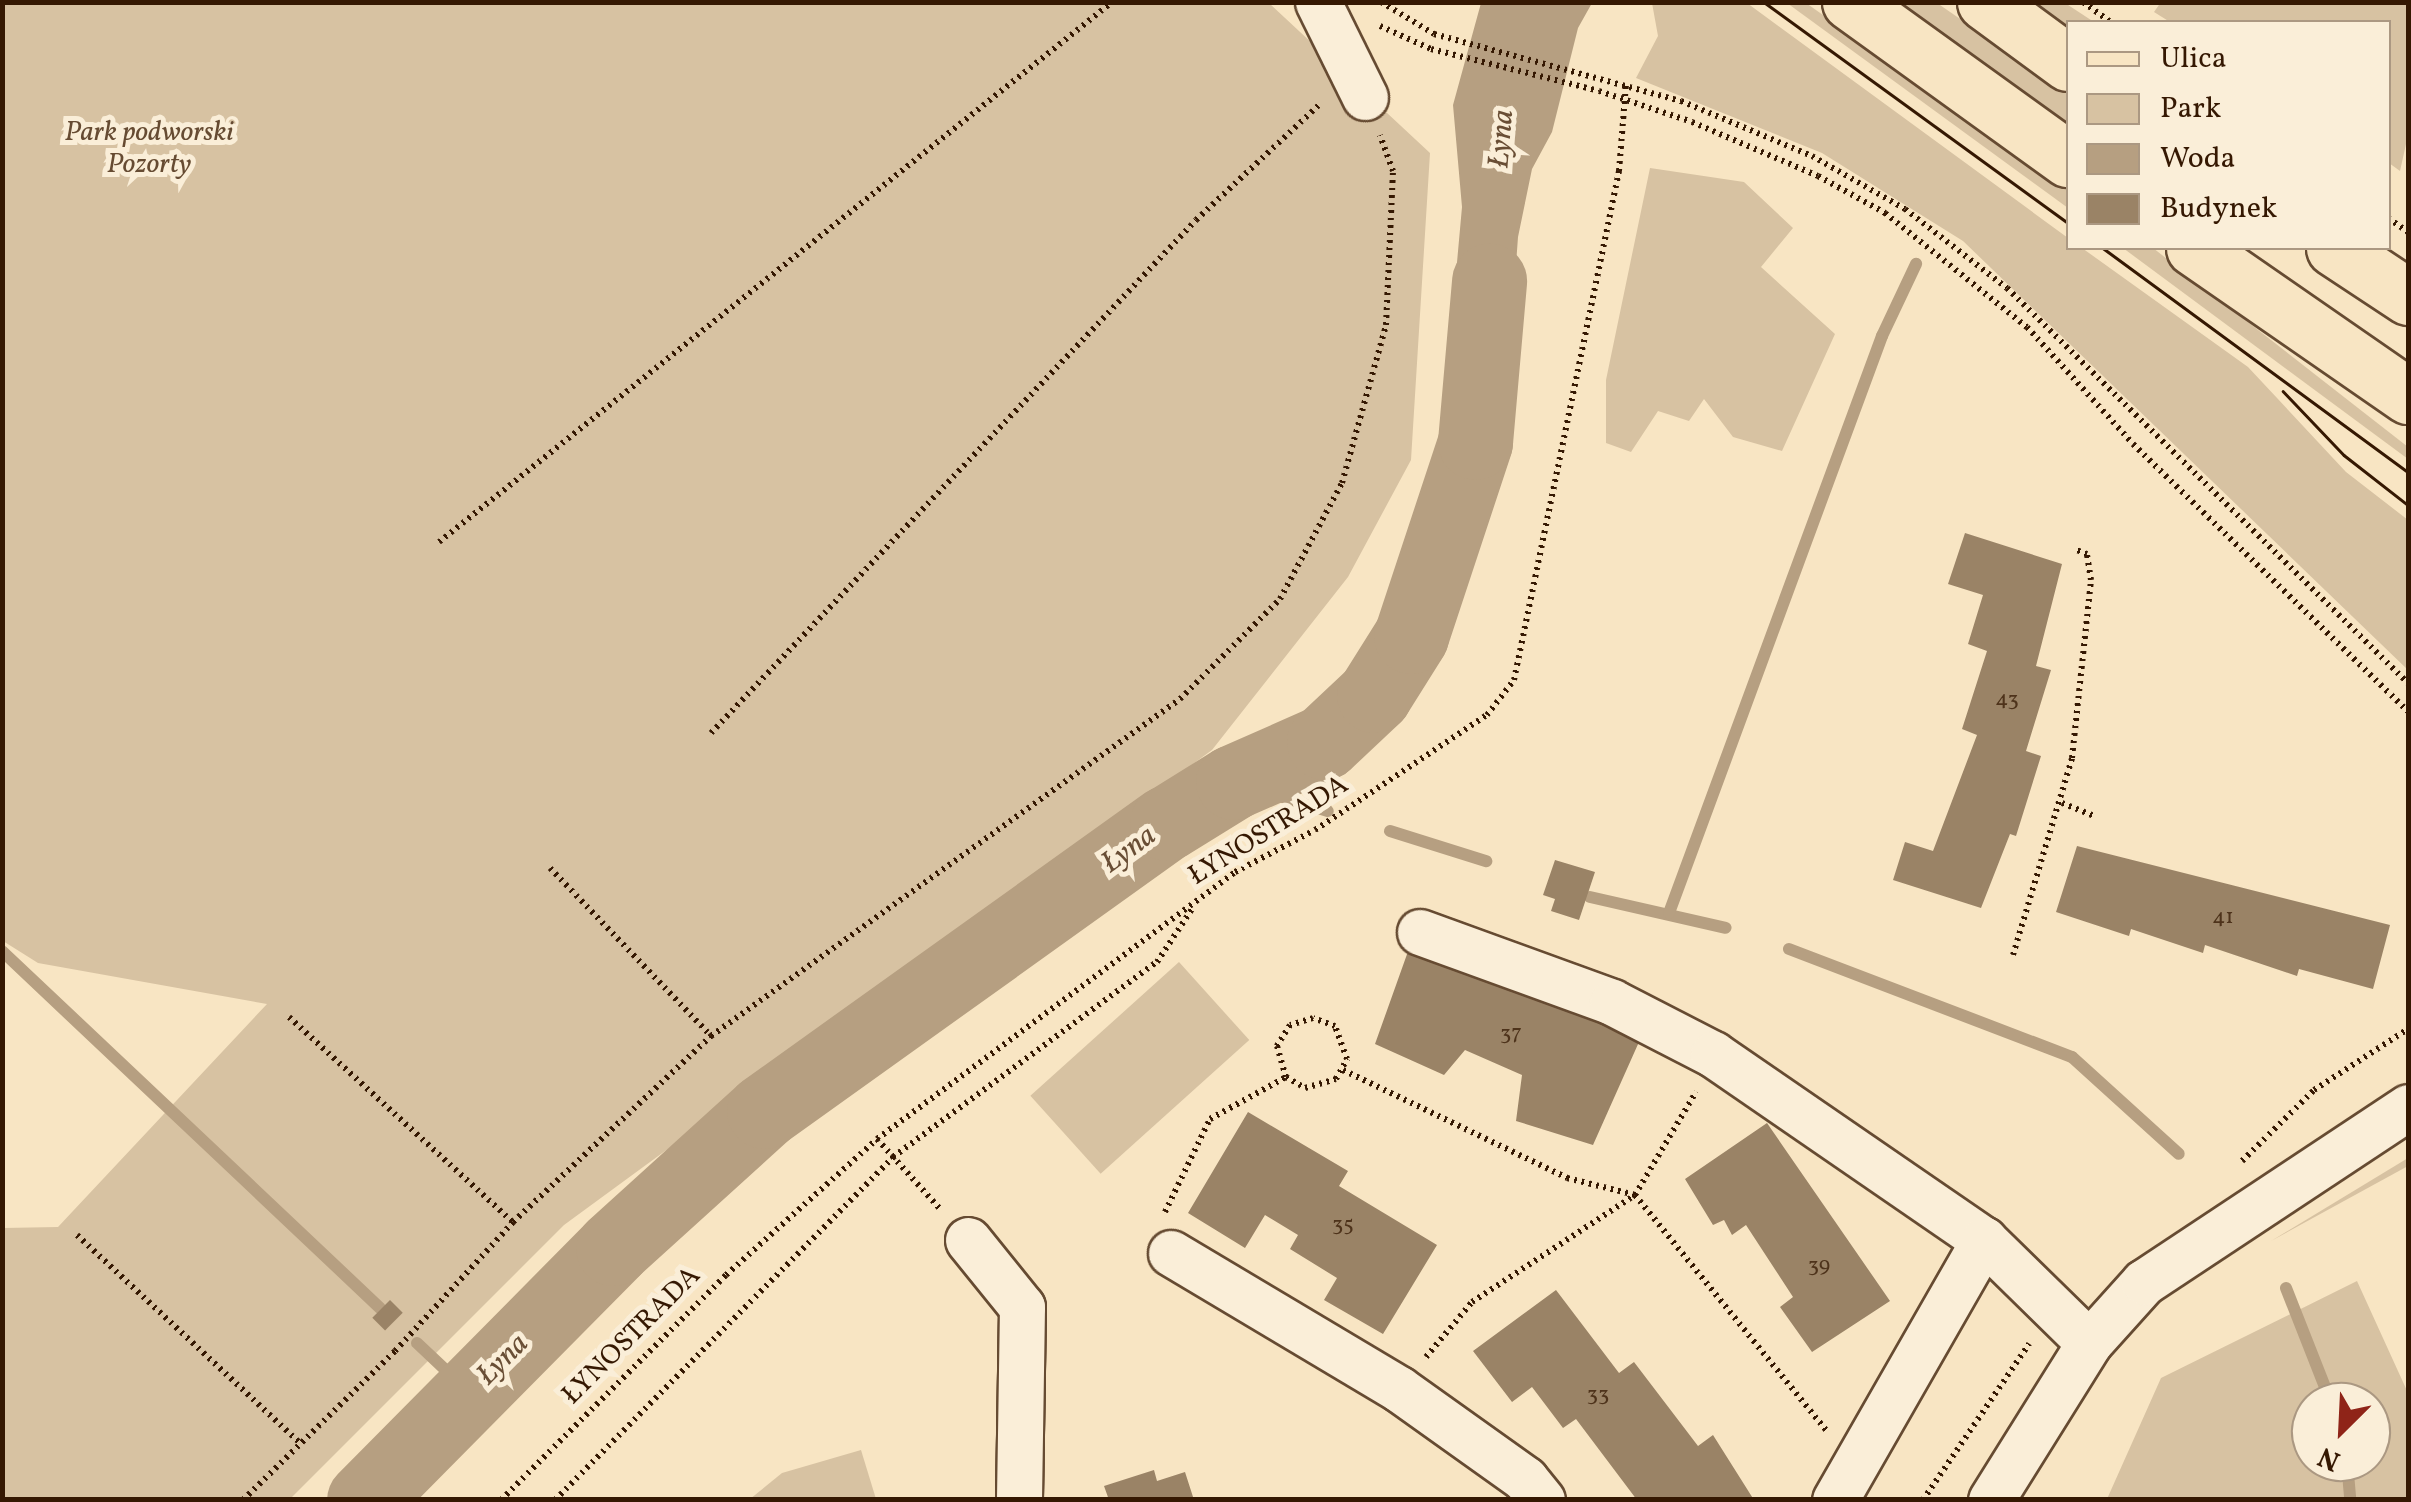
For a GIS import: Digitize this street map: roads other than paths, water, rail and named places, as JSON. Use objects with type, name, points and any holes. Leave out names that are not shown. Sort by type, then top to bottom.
[{"type":"main road","points":[[1850,2],[2066,158]]},
{"type":"main road","points":[[1985,2],[2066,62]]},
{"type":"main road","points":[[2197,250],[2408,396]]},
{"type":"main road","points":[[2337,250],[2408,297]]},
{"type":"street","points":[[1318,2],[1360,86]]},
{"type":"street","points":[[1420,932],[1612,1002],[1713,1054],[1984,1240],[2058,1306],[2089,1343]]},
{"type":"street","points":[[1991,1500],[2089,1343],[2144,1282],[2213,1231],[2408,1107]]},
{"type":"street","points":[[968,1240],[1022,1307],[1019,1500]]},
{"type":"street","points":[[1846,1483],[1984,1240]]},
{"type":"street","points":[[1171,1253],[1399,1389],[1525,1480],[1542,1500]]},
{"type":"water","points":[[1481,3],[1592,3],[1578,28],[1552,132],[1532,169],[1518,237],[1507,390],[1447,373],[1462,207],[1453,105]]},
{"type":"waterway","points":[[1669,913],[1882,336],[1916,264]]},
{"type":"waterway","name":"Łyna","points":[[364,1500],[613,1248],[764,1111],[1167,823],[1233,782],[1324,742],[1374,695],[1411,636],[1475,442],[1489,281]]},
{"type":"waterway","points":[[1233,782],[1328,811]]},
{"type":"waterway","points":[[1390,831],[1486,861]]},
{"type":"waterway","points":[[1590,897],[1726,928]]},
{"type":"waterway","points":[[1789,949],[2072,1057],[2179,1154]]},
{"type":"waterway","points":[[2,951],[380,1308]]},
{"type":"waterway","points":[[2286,1288],[2323,1382]]},
{"type":"waterway","points":[[417,1343],[470,1393]]},
{"type":"waterway","points":[[2349,1482],[2350,1500]]},
{"type":"tram line","points":[[1764,2],[2066,222]]},
{"type":"tram line","points":[[2106,250],[2408,472]]},
{"type":"tram line","points":[[2283,391],[2344,455],[2408,505]]},
{"type":"park label","name":"Park podworski Pozorty","points":[[149,149]]}]
